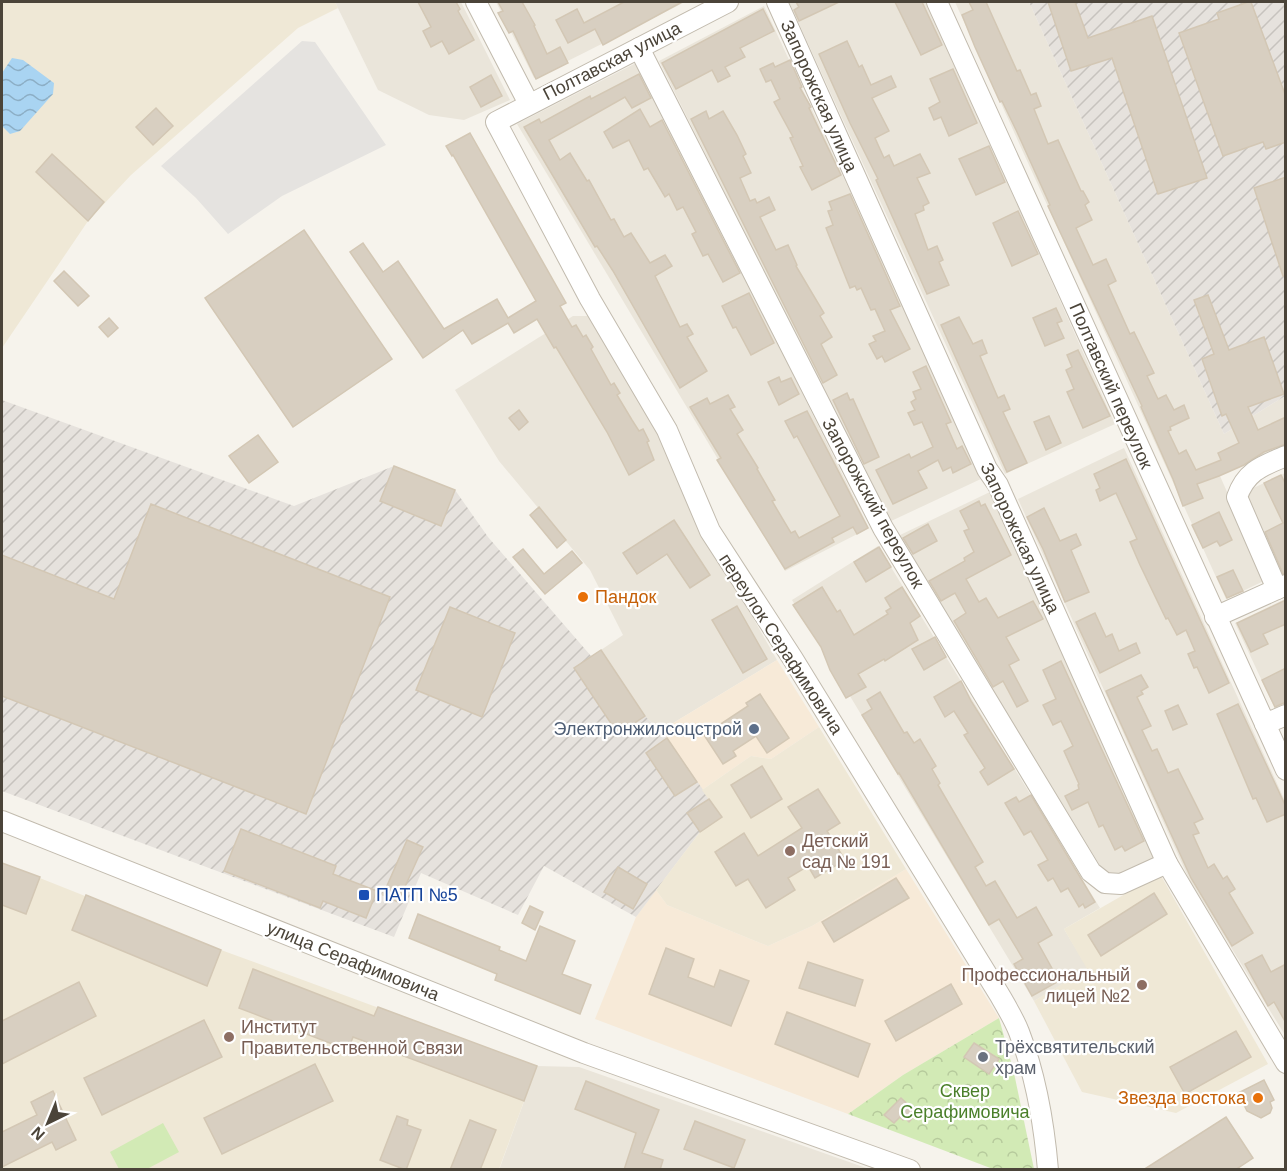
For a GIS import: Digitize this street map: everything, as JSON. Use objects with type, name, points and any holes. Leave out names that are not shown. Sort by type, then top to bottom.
[{"type":"street","points":[[476,2],[529,104]]},
{"type":"street","name":"Полтавская улица","points":[[496,122],[728,2]]},
{"type":"street","name":"Запорожская улица","points":[[777,2],[1167,862],[1286,1063]]},
{"type":"street","name":"Полтавский переулок","points":[[937,2],[1286,770]]},
{"type":"street","name":"Запорожский переулок","points":[[639,48],[883,528],[1092,872],[1106,883],[1121,884],[1167,862]]},
{"type":"street","name":"переулок Серафимовича","points":[[496,122],[590,299],[667,430],[710,531],[793,659],[999,994],[1018,1031],[1030,1067],[1040,1104],[1048,1170]]},
{"type":"street","points":[[1215,617],[1281,587],[1238,497],[1242,484],[1250,473],[1286,456]]},
{"type":"street","points":[[1265,724],[1286,715]]},
{"type":"street","name":"улица Серафимовича","points":[[2,821],[585,1053],[910,1170]]},
{"type":"shaded area","points":[[2,2],[335,2],[338,8],[298,28],[131,175],[88,221],[2,348]]},
{"type":"shaded area","points":[[335,2],[461,2],[510,100],[464,120],[429,115],[378,90]]},
{"type":"shaded area","points":[[496,2],[685,2],[534,78]]},
{"type":"shaded area","points":[[789,2],[927,2],[1115,424],[1005,474]]},
{"type":"shaded area","points":[[955,2],[1029,2],[1224,434],[1285,396],[1285,446],[1220,476],[1266,580],[1226,599]]},
{"type":"shaded area","points":[[1029,2],[1285,2],[1285,396],[1224,434]]},
{"type":"shaded area","points":[[764,6],[983,478],[889,522],[659,61]]},
{"type":"shaded area","points":[[302,41],[315,42],[386,145],[282,196],[228,234],[196,198],[161,166]]},
{"type":"shaded area","points":[[638,62],[869,528],[785,571],[517,124]]},
{"type":"shaded area","points":[[573,316],[591,316],[664,440],[691,510],[777,660],[660,731],[645,716],[601,650],[623,635],[590,570],[499,461],[455,390]]},
{"type":"shaded area","points":[[2,400],[294,506],[394,466],[455,490],[488,537],[591,656],[601,650],[645,716],[667,738],[722,817],[700,832],[636,917],[544,866],[518,915],[421,873],[394,937],[2,791]]},
{"type":"shaded area","points":[[1124,448],[1285,801],[1285,1035],[1189,879],[1018,499]]},
{"type":"shaded area","points":[[1285,473],[1285,575],[1279,578],[1243,493]]},
{"type":"shaded area","points":[[992,491],[1160,858],[1109,880],[898,536]]},
{"type":"shaded area","points":[[878,546],[1100,908],[1064,929],[1088,969],[1034,1001],[792,600]]},
{"type":"shaded area","points":[[1285,599],[1285,704],[1275,709],[1235,623]]},
{"type":"shaded area","points":[[777,660],[819,727],[771,759],[751,756],[702,790],[660,731]]},
{"type":"shaded area","name":"Детский сад № 191","points":[[819,727],[906,869],[812,926],[768,946],[667,905],[656,890],[700,832],[721,817],[702,790],[751,756],[771,759]]},
{"type":"shaded area","name":"Институт Правительственной Связи","points":[[2,863],[221,950],[537,1066],[499,1169],[2,1169]]},
{"type":"shaded area","points":[[906,869],[999,1018],[903,1075],[848,1114],[595,1019],[636,917],[656,890],[667,905],[768,946],[812,926]]},
{"type":"shaded area","name":"Профессиональный лицей №2","points":[[1160,874],[1268,1064],[1176,1113],[1082,1092],[1034,1001],[1087,969],[1064,929]]},
{"type":"shaded area","points":[[537,1066],[579,1067],[869,1169],[499,1170]]},
{"type":"green space","name":"Сквер Серафимовича","points":[[999,1018],[1014,1073],[1034,1169],[993,1169],[848,1114],[903,1075]]},
{"type":"green space","points":[[163,1123],[179,1152],[147,1169],[119,1169],[110,1152]]},
{"type":"water","points":[[12,58],[23,60],[54,83],[53,94],[20,131],[10,134],[2,126],[2,73]]},
{"type":"building","points":[[418,2],[456,2],[460,9],[458,11],[474,40],[449,54],[442,41],[431,47],[423,31],[431,27]]},
{"type":"building","points":[[498,2],[522,2],[547,54],[560,47],[568,63],[536,79],[513,31],[509,33],[498,13],[503,11]]},
{"type":"building","points":[[624,2],[682,2],[603,45],[595,29],[568,43],[556,20],[577,9],[584,23]]},
{"type":"building","points":[[796,2],[839,2],[799,21],[794,10],[799,7]]},
{"type":"building","points":[[895,2],[922,2],[942,45],[921,55]]},
{"type":"building","points":[[969,2],[986,2],[1017,71],[1020,70],[1031,95],[1036,93],[1041,106],[1034,109],[1048,144],[1058,140],[1081,191],[1089,202],[1085,205],[1092,220],[1076,228],[1093,265],[1106,259],[1116,281],[1108,285],[1130,334],[1134,332],[1154,373],[1147,376],[1158,399],[1166,395],[1174,410],[1184,405],[1189,418],[1170,427],[1171,430],[1168,431],[1179,454],[1186,450],[1196,470],[1221,460],[1218,453],[1239,443],[1226,414],[1222,416],[1202,359],[1214,354],[1194,300],[1208,295],[1229,350],[1264,337],[1284,394],[1248,407],[1258,430],[1286,417],[1286,444],[1264,452],[1244,465],[1197,484],[1203,498],[1183,506],[1142,406],[1048,206],[1050,205],[1017,132],[1002,101],[1000,102],[975,47],[962,15],[973,10]]},
{"type":"building","points":[[1048,2],[1075,2],[1088,38],[1152,16],[1207,178],[1158,194],[1112,58],[1071,71]]},
{"type":"building","points":[[1251,2],[1286,97],[1286,142],[1266,149],[1263,142],[1223,156],[1179,33],[1219,19],[1217,13]]},
{"type":"building","points":[[763,9],[774,31],[740,48],[745,57],[725,67],[730,76],[718,82],[712,70],[676,89],[662,63]]},
{"type":"building","points":[[847,41],[859,67],[862,65],[871,85],[891,76],[896,87],[872,98],[889,131],[875,138],[884,158],[889,155],[894,166],[920,154],[930,173],[917,178],[929,203],[923,206],[924,210],[915,214],[928,250],[937,246],[943,260],[939,262],[949,285],[927,294],[876,180],[878,179],[819,54]]},
{"type":"building","points":[[790,60],[802,87],[800,88],[811,107],[809,108],[841,175],[812,190],[800,167],[803,166],[790,138],[793,137],[774,102],[780,99],[771,80],[766,82],[760,69],[773,63],[775,67]]},
{"type":"building","points":[[953,69],[977,123],[949,136],[941,117],[934,120],[929,108],[940,102],[930,79]]},
{"type":"building","points":[[639,74],[651,98],[632,108],[625,97],[549,140],[560,160],[570,153],[624,237],[631,233],[650,263],[665,255],[672,266],[655,276],[680,327],[687,324],[693,334],[687,337],[707,371],[680,388],[613,271],[597,246],[595,247],[524,127],[539,119],[541,123],[590,96],[591,99]]},
{"type":"building","points":[[491,75],[502,96],[481,107],[470,87]]},
{"type":"building","points":[[156,108],[173,126],[153,145],[136,127]]},
{"type":"building","points":[[640,109],[650,127],[662,120],[740,273],[723,282],[708,254],[703,256],[692,234],[696,232],[683,207],[677,210],[669,194],[665,197],[648,168],[644,170],[629,140],[613,148],[604,132]]},
{"type":"building","points":[[706,111],[709,119],[723,111],[746,154],[743,156],[751,173],[740,178],[750,201],[755,199],[757,203],[769,197],[775,210],[760,217],[776,250],[788,245],[796,266],[824,313],[820,316],[832,337],[821,344],[837,375],[823,383],[691,119]]},
{"type":"building","points":[[470,133],[566,303],[560,306],[572,327],[576,325],[583,337],[586,335],[611,385],[614,383],[620,393],[617,395],[632,420],[639,431],[643,429],[649,441],[647,442],[654,460],[629,475],[607,432],[537,319],[514,333],[508,323],[472,344],[463,330],[423,358],[350,252],[363,243],[383,272],[398,261],[444,329],[497,299],[508,318],[536,301],[446,146]]},
{"type":"building","points":[[989,146],[1005,182],[976,195],[959,159]]},
{"type":"building","points":[[52,154],[104,202],[88,221],[36,172]]},
{"type":"building","points":[[1286,177],[1286,275],[1283,276],[1254,188]]},
{"type":"building","points":[[850,194],[900,306],[890,310],[910,349],[885,362],[882,356],[877,359],[869,344],[876,341],[873,336],[885,331],[875,309],[871,310],[861,288],[857,290],[855,286],[850,288],[826,228],[833,225],[828,211],[832,210],[829,202]]},
{"type":"building","points":[[1018,211],[1038,254],[1012,266],[993,223]]},
{"type":"building","points":[[304,230],[392,359],[293,427],[205,298]]},
{"type":"building","points":[[64,271],[89,296],[78,306],[54,281]]},
{"type":"building","points":[[749,293],[774,343],[751,355],[722,306]]},
{"type":"building","points":[[1056,308],[1062,321],[1057,323],[1064,338],[1045,346],[1033,318]]},
{"type":"building","points":[[959,317],[973,344],[982,340],[987,353],[980,356],[998,398],[1004,395],[1010,409],[1003,412],[1027,463],[1007,472],[941,325]]},
{"type":"building","points":[[109,318],[118,328],[108,337],[99,327]]},
{"type":"building","points":[[1078,350],[1110,416],[1083,428],[1067,392],[1074,389],[1066,370],[1072,367],[1067,355]]},
{"type":"building","points":[[926,366],[951,422],[946,424],[957,449],[962,446],[971,464],[953,473],[951,467],[943,471],[938,460],[918,471],[927,488],[893,504],[876,470],[909,454],[911,458],[933,447],[922,422],[914,425],[908,413],[915,410],[911,402],[916,399],[913,392],[921,389],[913,372]]},
{"type":"building","points":[[779,377],[781,382],[791,378],[799,394],[779,405],[768,382]]},
{"type":"building","points":[[847,393],[850,400],[853,399],[879,457],[864,464],[833,400]]},
{"type":"building","points":[[728,395],[735,407],[730,409],[743,430],[737,434],[758,468],[775,500],[772,501],[791,533],[795,531],[799,538],[840,516],[797,436],[794,438],[785,421],[807,411],[868,528],[857,534],[853,527],[832,538],[834,542],[785,569],[717,460],[721,458],[690,407],[707,398],[710,404]]},
{"type":"building","points":[[519,410],[528,422],[519,430],[509,418]]},
{"type":"building","points":[[1049,416],[1061,443],[1046,450],[1034,422]]},
{"type":"building","points":[[258,435],[278,462],[249,483],[229,456]]},
{"type":"building","points":[[1126,459],[1229,683],[1209,693],[1188,654],[1195,651],[1186,630],[1177,635],[1168,618],[1166,619],[1140,565],[1130,542],[1137,539],[1116,493],[1100,501],[1096,490],[1100,488],[1094,474]]},
{"type":"building","points":[[394,466],[455,490],[441,526],[380,501]]},
{"type":"building","points":[[1281,475],[1286,485],[1286,573],[1283,574],[1265,532],[1283,523],[1264,483]]},
{"type":"building","points":[[979,501],[981,506],[985,504],[1011,555],[966,579],[979,602],[986,598],[998,618],[1033,601],[1043,619],[1006,637],[1019,660],[1009,665],[1028,701],[1017,707],[1003,681],[993,687],[954,621],[966,613],[955,593],[941,601],[929,581],[965,561],[964,558],[974,552],[964,531],[969,529],[960,511]]},
{"type":"building","points":[[151,504],[390,597],[306,814],[2,696],[2,555],[114,599]]},
{"type":"building","points":[[539,507],[566,540],[557,548],[530,515]]},
{"type":"building","points":[[1044,508],[1060,541],[1076,534],[1081,545],[1071,550],[1089,592],[1065,602],[1027,517]]},
{"type":"building","points":[[1219,512],[1232,540],[1220,546],[1217,541],[1203,548],[1192,525]]},
{"type":"building","points":[[674,520],[710,575],[690,588],[667,554],[637,574],[623,553]]},
{"type":"building","points":[[928,524],[937,541],[913,554],[903,538]]},
{"type":"building","points":[[879,547],[891,567],[866,582],[854,562]]},
{"type":"building","points":[[523,549],[544,574],[572,551],[582,563],[545,594],[513,557]]},
{"type":"building","points":[[1233,570],[1243,591],[1227,598],[1217,577]]},
{"type":"building","points":[[822,587],[837,612],[840,610],[854,635],[888,614],[886,611],[891,608],[885,598],[902,587],[920,616],[910,623],[918,640],[885,661],[884,659],[858,674],[866,687],[846,698],[830,670],[821,647],[793,605]]},
{"type":"building","points":[[1286,600],[1286,624],[1263,634],[1268,644],[1251,652],[1237,623]]},
{"type":"building","points":[[737,606],[767,659],[743,673],[712,620]]},
{"type":"building","points":[[450,607],[515,633],[482,717],[416,690]]},
{"type":"building","points":[[1095,613],[1106,637],[1112,634],[1119,651],[1136,643],[1140,653],[1100,673],[1076,622]]},
{"type":"building","points":[[935,637],[946,657],[924,670],[912,649]]},
{"type":"building","points":[[601,650],[645,716],[618,734],[574,668]]},
{"type":"building","points":[[1061,661],[1144,841],[1125,851],[1122,846],[1115,850],[1103,825],[1099,827],[1088,802],[1072,810],[1065,796],[1079,789],[1079,784],[1064,751],[1073,746],[1061,721],[1053,725],[1043,705],[1056,699],[1043,670]]},
{"type":"building","points":[[1286,668],[1286,702],[1275,707],[1262,680]]},
{"type":"building","points":[[1141,675],[1148,687],[1141,691],[1143,694],[1137,697],[1151,726],[1142,730],[1152,751],[1157,749],[1168,773],[1178,769],[1203,819],[1194,823],[1199,833],[1193,835],[1208,868],[1214,864],[1223,879],[1227,876],[1235,889],[1229,893],[1253,933],[1232,946],[1191,878],[1106,691]]},
{"type":"building","points":[[961,681],[1014,769],[988,785],[980,772],[985,768],[964,735],[968,733],[954,711],[945,717],[934,697]]},
{"type":"building","points":[[880,692],[904,733],[907,732],[914,743],[920,739],[936,766],[932,769],[940,783],[938,785],[983,862],[975,867],[986,886],[995,881],[1017,918],[1036,907],[1052,935],[1038,943],[1059,981],[1032,996],[1014,964],[1023,959],[999,919],[989,925],[862,715],[872,709],[867,700]]},
{"type":"building","points":[[760,694],[789,738],[767,753],[756,736],[733,751],[736,756],[723,764],[704,735],[748,706],[746,703]]},
{"type":"building","points":[[1238,704],[1286,807],[1286,814],[1267,822],[1256,798],[1253,799],[1217,714]]},
{"type":"building","points":[[1178,705],[1187,724],[1173,730],[1165,711]]},
{"type":"building","points":[[667,738],[697,782],[675,796],[646,753]]},
{"type":"building","points":[[762,766],[782,799],[751,818],[731,785]]},
{"type":"building","points":[[818,789],[840,823],[827,831],[845,860],[815,878],[808,866],[788,878],[795,890],[766,908],[748,879],[736,886],[715,852],[744,833],[758,856],[802,828],[788,807]]},
{"type":"building","points":[[1031,795],[1095,902],[1085,908],[1083,904],[1079,907],[1068,888],[1061,892],[1053,878],[1048,881],[1038,865],[1048,860],[1031,831],[1024,835],[1005,803],[1016,797],[1019,802]]},
{"type":"building","points":[[709,799],[722,817],[700,832],[687,813]]},
{"type":"building","points":[[241,829],[336,866],[333,874],[377,891],[366,918],[323,901],[320,908],[224,871]]},
{"type":"building","points":[[407,840],[423,847],[398,902],[383,895]]},
{"type":"building","points":[[2,863],[40,877],[26,914],[2,905]]},
{"type":"building","points":[[618,867],[647,884],[633,909],[604,892]]},
{"type":"building","points":[[896,878],[909,898],[834,942],[822,922]]},
{"type":"building","points":[[1154,893],[1167,914],[1101,956],[1088,935]]},
{"type":"building","points":[[86,895],[221,950],[207,986],[72,930]]},
{"type":"building","points":[[530,906],[543,912],[535,930],[522,923]]},
{"type":"building","points":[[418,914],[500,947],[499,950],[526,961],[540,926],[575,941],[562,974],[591,985],[580,1014],[495,980],[497,974],[409,938]]},
{"type":"building","points":[[666,948],[694,959],[688,977],[714,987],[720,970],[749,981],[731,1026],[649,994]]},
{"type":"building","points":[[1262,955],[1271,972],[1286,964],[1286,1023],[1274,1002],[1268,1006],[1245,964]]},
{"type":"building","points":[[808,962],[863,980],[855,1006],[799,988]]},
{"type":"building","points":[[253,969],[374,1016],[378,1007],[537,1066],[524,1101],[353,1037],[348,1050],[239,1008]]},
{"type":"building","points":[[79,982],[96,1016],[2,1064],[2,1021]]},
{"type":"building","points":[[951,984],[962,1004],[896,1041],[885,1021]]},
{"type":"building","points":[[787,1012],[870,1044],[858,1077],[775,1044]]},
{"type":"building","points":[[204,1020],[222,1057],[102,1115],[84,1078]]},
{"type":"building","points":[[1236,1031],[1251,1057],[1185,1094],[1170,1067]]},
{"type":"building","points":[[974,1043],[999,1059],[989,1074],[964,1057]]},
{"type":"building","points":[[315,1064],[333,1101],[222,1154],[204,1118]]},
{"type":"building","points":[[1264,1080],[1274,1100],[1270,1102],[1272,1108],[1270,1113],[1261,1118],[1247,1111],[1238,1093]]},
{"type":"building","points":[[586,1081],[659,1110],[642,1153],[663,1160],[660,1170],[624,1170],[636,1133],[575,1109]]},
{"type":"building","points":[[53,1091],[76,1140],[56,1150],[52,1142],[2,1167],[2,1132],[37,1115],[31,1102]]},
{"type":"building","points":[[901,1098],[917,1113],[909,1122],[900,1117],[894,1123],[884,1115]]},
{"type":"building","points":[[397,1116],[408,1120],[407,1125],[421,1130],[406,1170],[380,1160]]},
{"type":"building","points":[[1226,1117],[1253,1158],[1235,1170],[1143,1170]]},
{"type":"building","points":[[470,1120],[496,1130],[480,1170],[450,1170]]},
{"type":"building","points":[[695,1121],[745,1140],[734,1168],[684,1149]]},
{"type":"place","name":"Пандок","points":[[583,597]]},
{"type":"place","name":"Электронжилсоцстрой","points":[[754,729]]},
{"type":"place","name":"Детский сад № 191","points":[[790,851]]},
{"type":"place","name":"ПАТП №5","points":[[364,895]]},
{"type":"place","name":"Профессиональный лицей №2","points":[[1142,985]]},
{"type":"place","name":"Институт Правительственной Связи","points":[[229,1037]]},
{"type":"place","name":"Трёхсвятительский храм","points":[[983,1057]]},
{"type":"place","name":"Звезда востока","points":[[1258,1098]]}]
